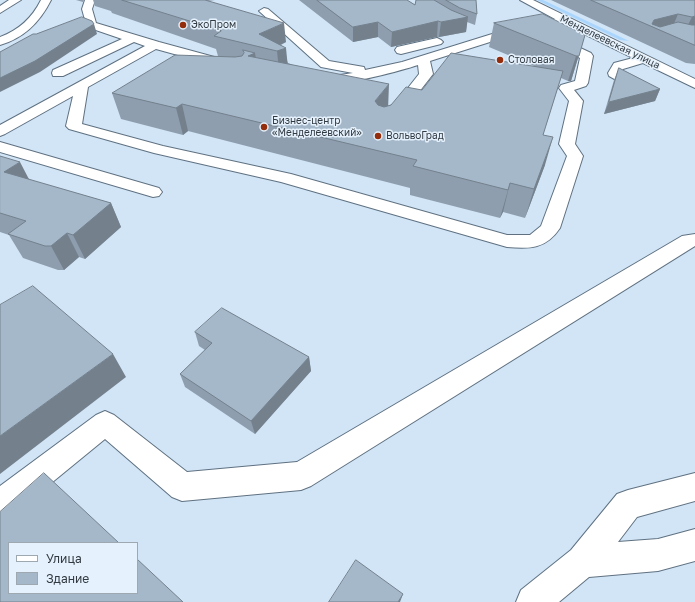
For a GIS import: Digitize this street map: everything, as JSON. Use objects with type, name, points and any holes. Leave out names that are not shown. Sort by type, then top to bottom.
[{"type":"street","points":[[0,10],[16,0]]},
{"type":"street","points":[[0,40],[12,37],[26,28],[38,16],[46,0]]},
{"type":"street","points":[[90,0],[86,9],[91,25],[155,45],[235,67]]},
{"type":"street","name":"Менделеевская улица","points":[[525,0],[695,84]]},
{"type":"street","points":[[264,11],[325,64],[355,69],[367,74]]},
{"type":"street","points":[[401,50],[481,33],[529,27],[566,20]]},
{"type":"street","points":[[82,86],[74,126],[160,150],[285,178],[508,241],[528,242],[543,238],[550,228],[576,156],[567,144],[576,101],[566,88],[581,83],[587,56],[529,27]]},
{"type":"street","points":[[315,81],[329,81],[367,74],[423,60],[481,33]]},
{"type":"street","points":[[58,73],[133,38]]},
{"type":"street","points":[[620,47],[638,43]]},
{"type":"street","points":[[0,131],[155,45]]},
{"type":"street","points":[[645,59],[618,66],[614,73],[650,92]]},
{"type":"street","points":[[388,122],[426,74],[423,60]]},
{"type":"street","points":[[0,146],[153,192]]},
{"type":"street","points":[[0,505],[105,423],[182,487],[301,476],[689,241],[695,240]]},
{"type":"street","points":[[533,602],[582,561],[628,505],[695,487]]},
{"type":"street","points":[[582,561],[658,555],[695,545]]},
{"type":"shaded area","points":[[537,0],[543,0],[629,41],[620,40]]},
{"type":"building","points":[[122,0],[205,0],[284,23],[259,34],[286,48],[277,51],[214,36],[221,31]]},
{"type":"building","points":[[317,0],[407,0],[415,5],[416,0],[434,0],[451,10],[468,17],[441,22],[438,21],[392,32],[378,22],[353,27]]},
{"type":"building","points":[[446,0],[476,0],[477,14],[460,8]]},
{"type":"building","points":[[591,0],[695,0],[695,16],[692,17],[678,14],[654,20],[652,24],[660,27],[678,22],[695,25],[695,45]]},
{"type":"building","points":[[543,14],[585,35],[579,56],[494,23]]},
{"type":"building","points":[[82,17],[92,21],[94,24],[35,61],[0,78],[0,52],[33,34]]},
{"type":"building","name":"Бизнес-центр «Менделеевский»","points":[[243,50],[255,53],[248,56],[389,84],[375,101],[378,105],[384,107],[391,105],[406,87],[422,90],[451,53],[563,71],[543,135],[553,137],[534,189],[510,183],[508,190],[413,166],[417,160],[182,104],[176,108],[112,93],[175,55],[235,57],[242,56],[244,53]]},
{"type":"building","points":[[619,68],[660,89],[609,102]]},
{"type":"building","points":[[0,156],[20,162],[4,172],[111,203],[73,235],[67,233],[51,246],[45,246],[8,234],[26,221],[0,213]]},
{"type":"building","points":[[33,286],[113,354],[0,436],[0,305]]},
{"type":"building","points":[[222,308],[309,357],[251,421],[180,374],[212,343],[195,332]]},
{"type":"building","points":[[44,473],[118,542],[8,542],[8,594],[138,594],[138,560],[183,602],[0,602],[0,512]]},
{"type":"building","points":[[356,560],[403,594],[398,602],[329,602]]},
{"type":"place","name":"ЭкоПром","points":[[183,25]]},
{"type":"place","name":"Столовая","points":[[500,60]]},
{"type":"place","name":"Бизнес-центр «Менделеевский»","points":[[264,127]]},
{"type":"place","name":"ВольвоГрад","points":[[378,136]]}]
